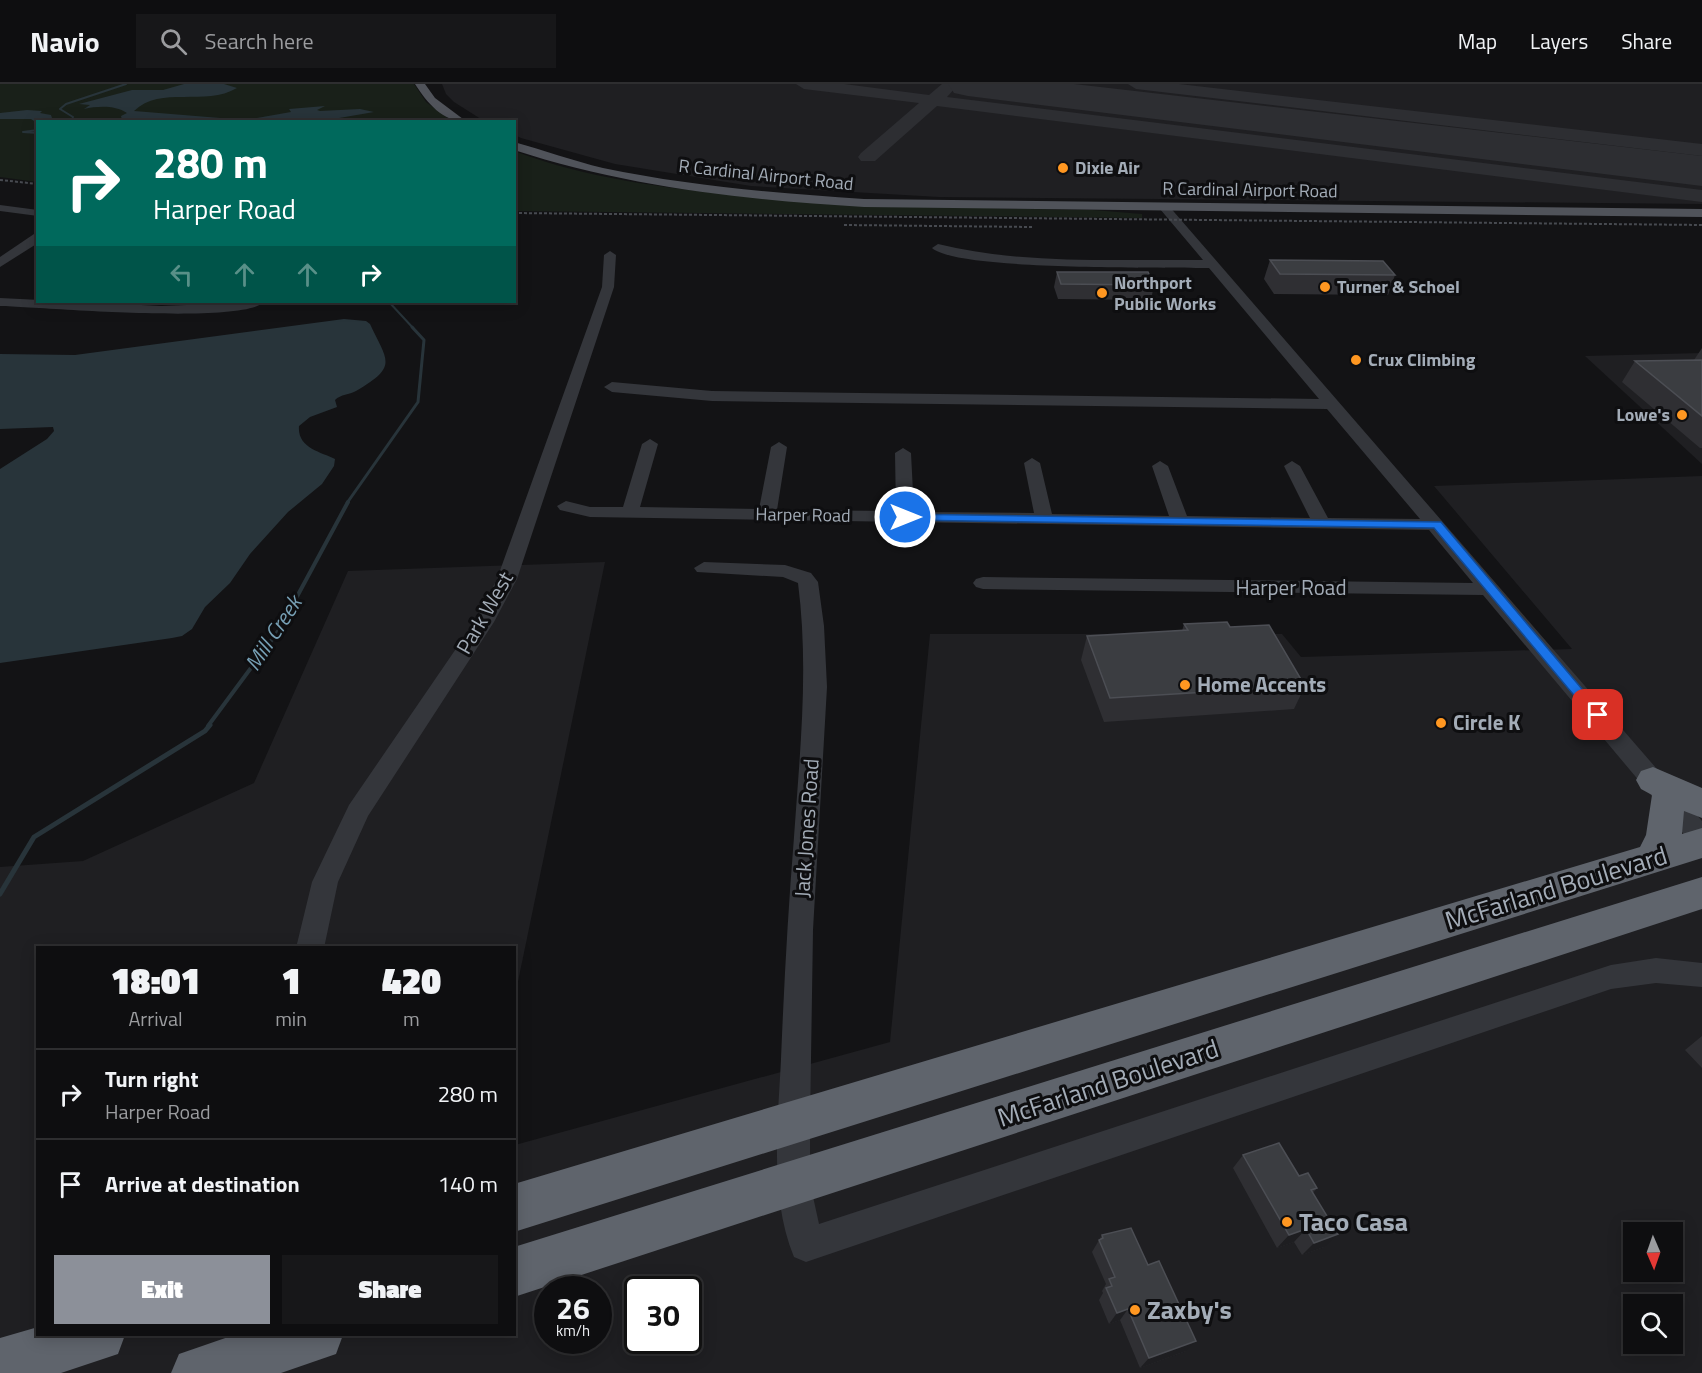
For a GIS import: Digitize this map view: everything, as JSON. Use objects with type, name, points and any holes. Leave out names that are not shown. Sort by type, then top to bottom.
[{"type":"highway","points":[[1653,858],[1664,835],[1674,794]]},
{"type":"highway","name":"McFarland Boulevard","points":[[516,1207],[1702,843]]},
{"type":"highway","name":"McFarland Boulevard","points":[[516,1271],[1299,1022],[1694,900]]},
{"type":"highway","points":[[1357,1004],[1357,975],[1367,955],[1391,939]]},
{"type":"highway","points":[[1299,1022],[1309,1006],[1312,988],[1305,965]]},
{"type":"highway","points":[[0,1365],[96,1336]]},
{"type":"highway","points":[[198,1373],[294,1339]]},
{"type":"main road","points":[[420,84],[431,100],[458,120]]},
{"type":"main road","name":"R Cardinal Airport Road","points":[[516,147],[609,172],[685,186],[771,196],[912,205],[1702,213]]},
{"type":"street","points":[[1164,207],[1490,589],[1674,794],[1702,838]]},
{"type":"street","points":[[0,208],[36,213]]},
{"type":"street","points":[[5,260],[36,238]]},
{"type":"street","points":[[938,248],[976,257],[1019,261],[1211,264]]},
{"type":"street","name":"Park West","points":[[310,946],[326,882],[358,812],[483,622],[507,579],[608,287],[610,255]]},
{"type":"street","points":[[5,260],[30,257]]},
{"type":"street","points":[[0,302],[185,311],[219,309],[252,303]]},
{"type":"street","points":[[612,387],[721,396],[1333,404]]},
{"type":"street","points":[[630,512],[650,444]]},
{"type":"street","points":[[767,514],[779,447]]},
{"type":"street","points":[[903,453],[905,517]]},
{"type":"street","points":[[1032,463],[1044,518]]},
{"type":"street","points":[[1160,466],[1180,520]]},
{"type":"street","points":[[1292,466],[1322,523]]},
{"type":"street","name":"Harper Road","points":[[566,506],[590,512],[1437,525]]},
{"type":"street","name":"Jack Jones Road","points":[[704,568],[785,571],[804,577],[808,582],[814,626],[816,687],[800,930],[794,1123],[794,1183],[806,1245],[1611,977],[1645,970],[1683,970],[1702,975]]},
{"type":"street","name":"Harper Road","points":[[983,583],[1490,589]]},
{"type":"shaded area","points":[[0,84],[414,84],[426,102],[451,120],[36,120],[36,182],[0,177]]},
{"type":"shaded area","points":[[184,84],[224,84],[237,88],[211,96],[157,99],[145,103],[134,111],[245,120],[122,120],[121,116],[127,113],[112,107],[84,109],[90,105],[79,104],[132,90],[163,90]]},
{"type":"shaded area","points":[[442,84],[1702,84],[1702,204],[939,197],[751,186],[615,164],[521,138],[516,136],[516,120],[482,120],[454,102],[446,94]]},
{"type":"shaded area","points":[[325,106],[317,110],[360,109],[374,112],[328,120],[245,120],[291,112],[289,109]]},
{"type":"shaded area","points":[[42,111],[40,113],[51,115],[52,118],[36,120],[36,122],[31,119],[0,119],[0,113]]},
{"type":"shaded area","points":[[516,152],[596,175],[710,192],[871,204],[1093,210],[1142,214],[1142,218],[516,211]]},
{"type":"shaded area","points":[[344,319],[366,321],[370,324],[384,355],[386,362],[384,369],[370,382],[337,398],[335,400],[337,407],[310,417],[299,426],[299,433],[306,444],[335,459],[334,466],[322,484],[288,512],[250,554],[230,583],[205,607],[192,629],[182,636],[172,638],[0,663],[0,469],[47,439],[54,431],[53,427],[0,429],[0,354],[75,355]]},
{"type":"shaded area","points":[[1702,353],[1702,464],[1585,356]]},
{"type":"shaded area","points":[[1702,476],[1702,1373],[0,1373],[0,867],[83,861],[254,783],[348,571],[605,562],[516,991],[516,946],[36,946],[36,1336],[516,1336],[516,1145],[890,1042],[930,634],[1282,634],[1301,657],[1572,649],[1434,486]]},
{"type":"building","points":[[1270,260],[1383,261],[1395,275],[1280,274]]},
{"type":"building","points":[[1057,272],[1148,272],[1154,285],[1061,284]]},
{"type":"building","points":[[1702,360],[1702,416],[1635,361]]},
{"type":"building","points":[[1227,622],[1230,627],[1269,625],[1305,686],[1110,698],[1087,636],[1188,630],[1184,624]]},
{"type":"building","points":[[1279,1143],[1299,1176],[1308,1173],[1317,1188],[1311,1190],[1338,1234],[1314,1243],[1306,1229],[1289,1235],[1243,1155]]},
{"type":"building","name":"Zaxby's","points":[[1131,1228],[1148,1265],[1159,1261],[1196,1341],[1149,1358],[1128,1309],[1117,1313],[1106,1288],[1112,1286],[1109,1279],[1115,1277],[1099,1240],[1103,1238],[1102,1235]]},
{"type":"waterway","name":"Mill Creek","points":[[72,120],[73,117],[60,109],[66,104],[126,84]]},
{"type":"waterway","name":"Mill Creek","points":[[36,130],[23,132],[36,133]]},
{"type":"waterway","name":"Mill Creek","points":[[390,303],[414,329]]},
{"type":"waterway","name":"Mill Creek","points":[[347,503],[418,402],[424,340],[412,327]]},
{"type":"waterway","name":"Mill Creek","points":[[208,726],[279,630],[348,502]]},
{"type":"waterway","name":"Mill Creek","points":[[0,894],[34,837],[205,731],[210,725]]},
{"type":"taxiway","points":[[804,84],[933,100]]},
{"type":"taxiway","points":[[1136,84],[1702,150]]},
{"type":"taxiway","points":[[933,100],[948,87]]},
{"type":"taxiway","points":[[868,157],[933,100]]},
{"type":"taxiway","points":[[933,100],[1702,196]]},
{"type":"runway","points":[[968,84],[1702,171]]},
{"type":"railway","points":[[0,180],[36,184]]},
{"type":"railway","points":[[516,213],[1702,225]]},
{"type":"railway","points":[[844,225],[1033,227]]},
{"type":"place","name":"Dixie Air","points":[[1063,168]]},
{"type":"place","name":"Turner & Schoel","points":[[1325,287]]},
{"type":"place","name":"Northport Public Works","points":[[1102,293]]},
{"type":"place","name":"Crux Climbing","points":[[1356,360]]},
{"type":"place","name":"Lowe's","points":[[1682,415]]},
{"type":"place","name":"Home Accents","points":[[1185,685]]},
{"type":"place","name":"Circle K","points":[[1441,723]]},
{"type":"place","name":"Taco Casa","points":[[1287,1222]]},
{"type":"place","name":"Zaxby's","points":[[1135,1310]]},
{"type":"route","points":[[905,517],[1437,525],[1598,715]]}]
